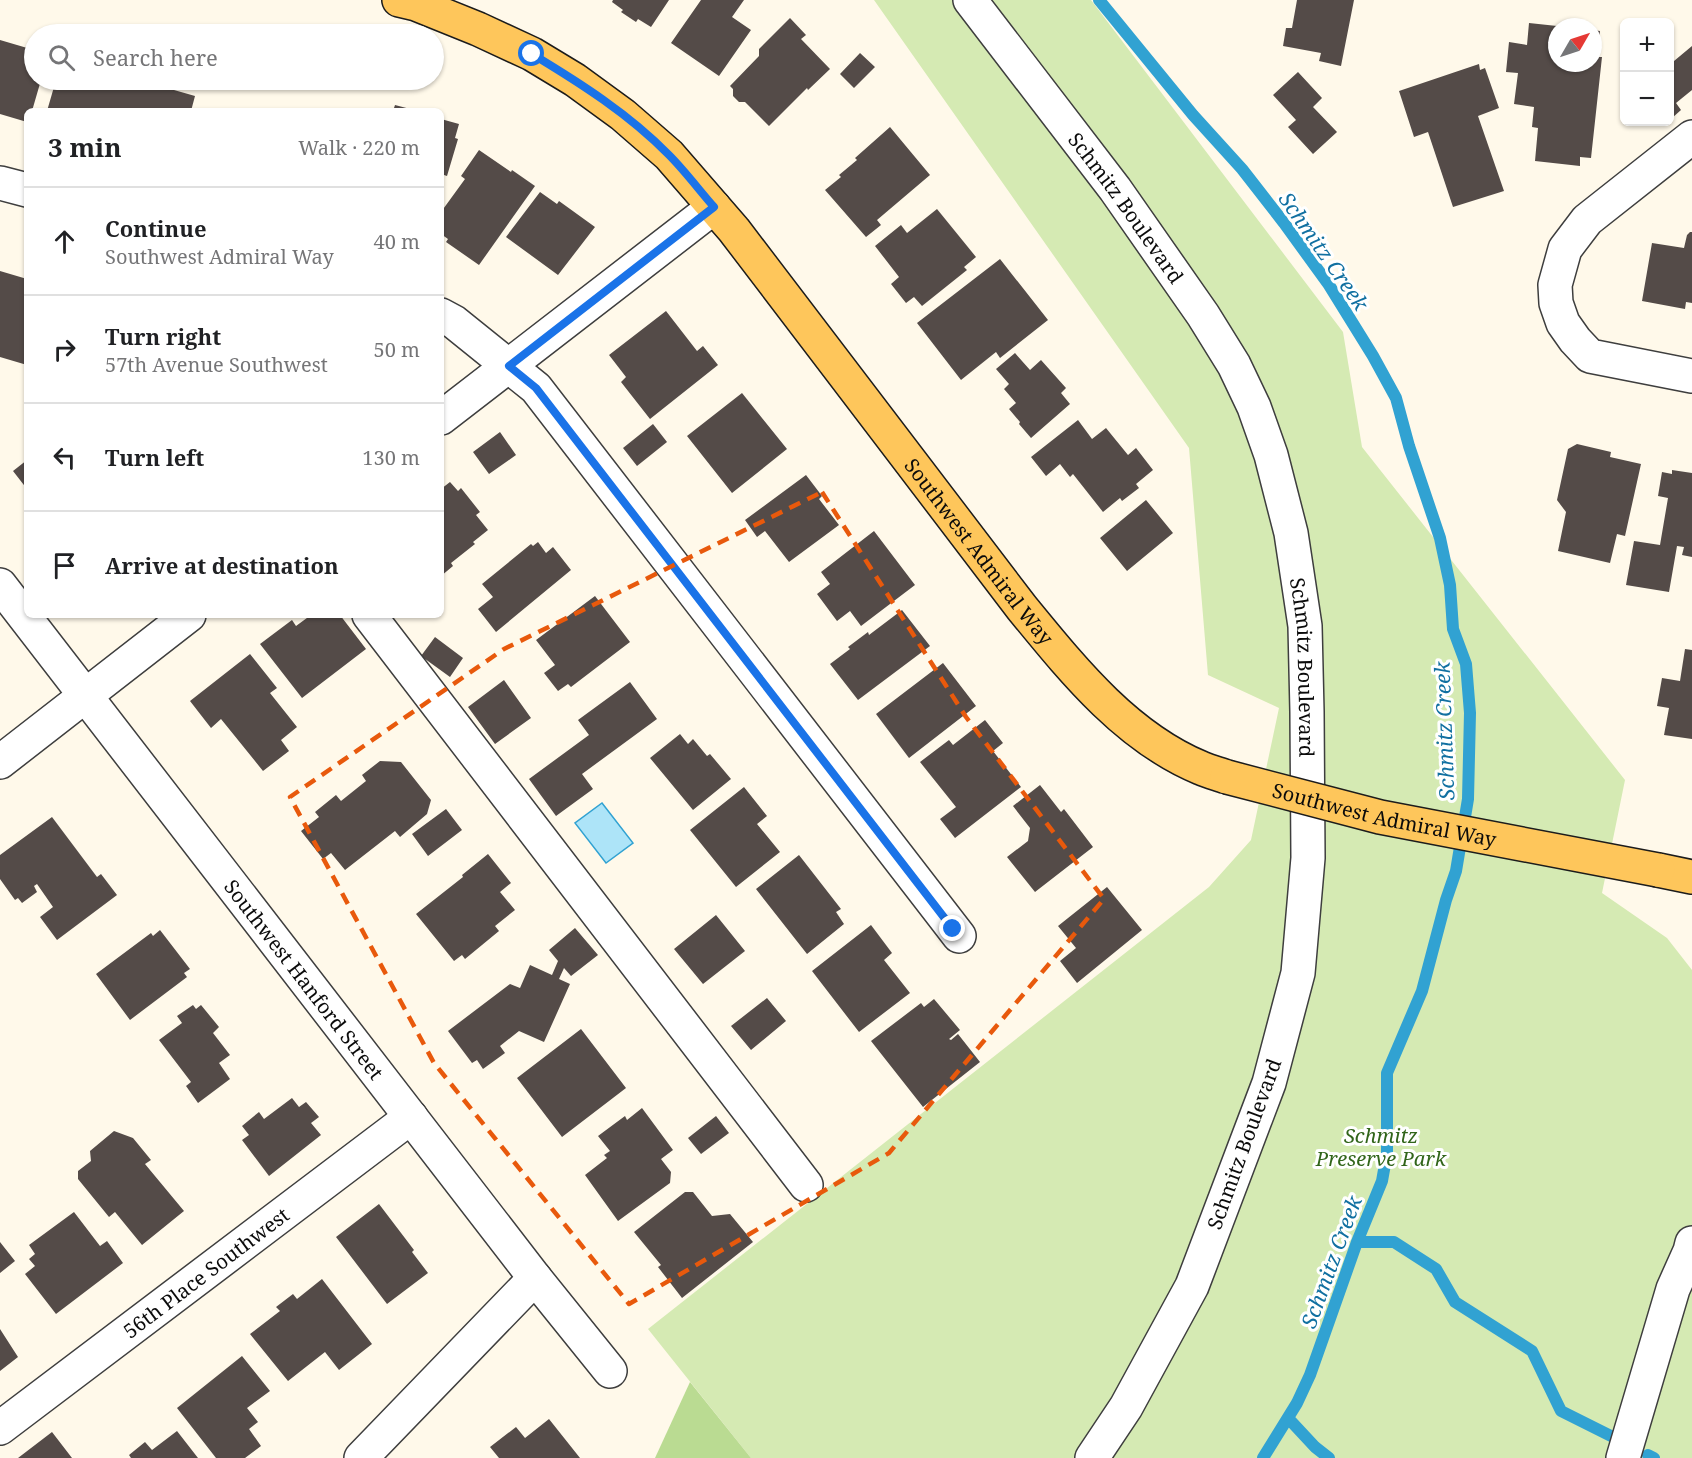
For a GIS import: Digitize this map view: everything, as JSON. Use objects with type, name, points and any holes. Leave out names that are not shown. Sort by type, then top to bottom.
[{"type":"main road","name":"Southwest Admiral Way","points":[[399,0],[416,4],[478,29],[532,54],[575,80],[623,115],[669,155],[734,230],[1022,608],[1057,650],[1120,716],[1146,736],[1201,768],[1227,777],[1380,817],[1692,877]]},
{"type":"street","name":"Schmitz Boulevard","points":[[970,0],[1115,189],[1203,315],[1234,365],[1254,407],[1271,455],[1291,533],[1305,626],[1308,858],[1298,973],[1269,1083],[1192,1286],[1126,1407],[1092,1458]]},
{"type":"street","points":[[1692,137],[1587,220],[1565,249],[1555,285],[1556,303],[1563,323],[1590,356],[1692,376]]},
{"type":"street","points":[[0,183],[24,189]]},
{"type":"street","points":[[444,416],[714,207]]},
{"type":"street","points":[[444,317],[454,322],[536,388],[959,936]]},
{"type":"street","name":"Southwest Hanford Street","points":[[0,585],[24,616]]},
{"type":"street","name":"Southwest Hanford Street","points":[[26,618],[535,1278],[610,1371]]},
{"type":"street","points":[[0,762],[185,618]]},
{"type":"street","points":[[371,618],[806,1185]]},
{"type":"street","name":"56th Place Southwest","points":[[0,1428],[411,1117]]},
{"type":"street","points":[[1623,1458],[1673,1289],[1692,1243]]},
{"type":"street","points":[[361,1458],[535,1278]]},
{"type":"highlighted area","points":[[822,492],[966,717],[1104,899],[889,1153],[629,1304],[434,1063],[290,797],[504,649]]},
{"type":"green space","name":"Schmitz Preserve Park","points":[[874,0],[1091,0],[1343,332],[1362,447],[1625,780],[1602,893],[1667,938],[1692,970],[1692,1458],[751,1458],[648,1329],[1209,887],[1251,840],[1279,708],[1208,675],[1189,448]]},
{"type":"green space","points":[[690,1382],[751,1458],[655,1458]]},
{"type":"water","points":[[602,803],[633,843],[606,863],[575,823]]},
{"type":"building","points":[[613,0],[669,0],[651,27],[638,19],[636,22],[621,12],[623,10],[612,2]]},
{"type":"building","points":[[701,0],[744,0],[732,17],[751,30],[719,76],[671,43]]},
{"type":"building","points":[[1297,0],[1354,0],[1341,66],[1319,61],[1321,53],[1283,46],[1286,28],[1292,28]]},
{"type":"building","points":[[790,18],[806,35],[801,39],[830,69],[808,90],[807,88],[769,126],[745,102],[739,102],[733,96],[733,89],[730,86],[759,56],[759,49]]},
{"type":"building","points":[[1529,23],[1548,25],[1548,72],[1600,72],[1591,158],[1580,157],[1580,166],[1535,161],[1538,128],[1532,127],[1534,107],[1514,104],[1518,73],[1506,72],[1509,42],[1527,45]]},
{"type":"building","points":[[0,40],[24,47],[24,90],[38,90],[33,108],[24,108],[24,121],[0,114]]},
{"type":"building","points":[[1692,46],[1692,90],[1676,103],[1681,110],[1674,116],[1674,72],[1674,61]]},
{"type":"building","points":[[860,53],[875,67],[854,88],[840,74]]},
{"type":"building","points":[[1479,64],[1480,70],[1485,68],[1499,108],[1478,116],[1504,191],[1453,207],[1428,132],[1414,137],[1399,91]]},
{"type":"building","points":[[1298,72],[1322,98],[1313,107],[1337,132],[1313,154],[1288,127],[1296,120],[1273,95]]},
{"type":"building","points":[[53,90],[174,90],[195,96],[192,108],[48,108]]},
{"type":"building","points":[[444,120],[459,124],[455,138],[458,139],[447,176],[444,175]]},
{"type":"building","points":[[890,127],[930,175],[877,220],[881,225],[866,237],[825,190],[857,160],[855,158]]},
{"type":"building","points":[[479,150],[535,186],[479,265],[446,242],[448,239],[444,236],[444,208],[465,179],[461,176]]},
{"type":"building","points":[[540,192],[557,204],[559,201],[595,227],[558,275],[506,237]]},
{"type":"building","points":[[937,209],[976,257],[964,267],[967,270],[922,306],[914,297],[906,303],[891,284],[899,277],[875,246],[901,225],[907,233]]},
{"type":"building","points":[[1692,232],[1692,303],[1686,302],[1685,309],[1642,301],[1652,243],[1684,248]]},
{"type":"building","points":[[1000,259],[1048,320],[1000,358],[996,352],[961,380],[917,323]]},
{"type":"building","points":[[0,271],[24,278],[24,364],[0,357]]},
{"type":"building","points":[[666,311],[697,351],[703,346],[718,365],[650,419],[621,382],[626,377],[609,355]]},
{"type":"building","points":[[1015,353],[1030,370],[1041,360],[1066,388],[1061,393],[1070,404],[1031,438],[1009,409],[1016,403],[1004,389],[1009,384],[996,369]]},
{"type":"building","points":[[742,393],[787,449],[732,493],[687,436]]},
{"type":"building","points":[[1078,420],[1092,439],[1106,428],[1128,455],[1136,448],[1153,470],[1136,484],[1139,488],[1122,501],[1120,498],[1103,512],[1073,474],[1070,477],[1060,464],[1046,476],[1031,457]]},
{"type":"building","points":[[653,424],[667,442],[637,466],[623,448]]},
{"type":"building","points":[[500,432],[516,455],[489,474],[473,452]]},
{"type":"building","points":[[1577,444],[1611,452],[1610,457],[1641,464],[1625,536],[1617,534],[1610,563],[1558,551],[1566,512],[1557,500],[1568,449]]},
{"type":"building","points":[[24,462],[24,485],[13,471]]},
{"type":"building","points":[[1672,470],[1692,473],[1692,557],[1682,555],[1684,547],[1677,546],[1669,592],[1626,585],[1634,541],[1660,545],[1668,498],[1658,496],[1662,472],[1672,474]]},
{"type":"building","points":[[806,475],[822,496],[819,499],[839,525],[789,562],[765,531],[757,537],[745,520]]},
{"type":"building","points":[[450,482],[458,491],[461,488],[480,512],[476,515],[488,530],[451,563],[453,566],[444,574],[444,487]]},
{"type":"building","points":[[1146,500],[1173,533],[1127,571],[1100,538]]},
{"type":"building","points":[[874,531],[915,585],[861,626],[850,611],[837,621],[817,594],[830,584],[821,572]]},
{"type":"building","points":[[538,542],[546,553],[553,547],[571,570],[496,632],[478,609],[493,597],[482,584],[531,544],[533,546]]},
{"type":"building","points":[[595,596],[630,642],[571,687],[568,684],[558,691],[544,673],[555,665],[536,640]]},
{"type":"building","points":[[902,610],[930,646],[858,700],[830,664],[868,632],[869,635]]},
{"type":"building","points":[[307,618],[342,618],[366,649],[302,698],[260,644],[292,620],[296,626]]},
{"type":"building","points":[[435,637],[463,658],[450,677],[421,656]]},
{"type":"building","points":[[1685,649],[1692,650],[1692,739],[1664,735],[1669,708],[1657,706],[1662,678],[1680,681]]},
{"type":"building","points":[[250,654],[277,688],[270,693],[297,727],[281,740],[289,751],[263,771],[221,719],[211,728],[190,701]]},
{"type":"building","points":[[943,663],[976,706],[909,758],[876,714]]},
{"type":"building","points":[[504,680],[531,718],[495,744],[468,707]]},
{"type":"building","points":[[630,682],[657,719],[582,774],[593,789],[556,816],[529,779],[589,735],[578,720]]},
{"type":"building","points":[[985,720],[1003,743],[993,751],[1021,787],[955,838],[940,819],[956,807],[920,762],[949,740],[953,745]]},
{"type":"building","points":[[680,734],[688,744],[693,739],[707,756],[710,754],[731,779],[693,810],[650,758]]},
{"type":"building","points":[[380,761],[401,762],[431,800],[427,814],[400,837],[395,831],[345,870],[331,853],[323,859],[301,831],[319,817],[315,812],[336,795],[341,801],[366,781],[362,775]]},
{"type":"building","points":[[1040,785],[1061,812],[1064,809],[1093,847],[1035,892],[1007,857],[1028,841],[1030,828],[1013,806]]},
{"type":"building","points":[[744,787],[767,816],[757,824],[780,852],[736,887],[690,830]]},
{"type":"building","points":[[446,809],[462,830],[428,856],[412,834]]},
{"type":"building","points":[[52,817],[97,877],[101,874],[117,895],[57,940],[40,917],[53,907],[37,884],[34,886],[37,892],[22,903],[18,898],[15,900],[0,879],[0,855]]},
{"type":"building","points":[[488,854],[511,883],[500,892],[515,910],[495,926],[499,931],[465,959],[462,955],[454,961],[416,914]]},
{"type":"building","points":[[799,855],[841,909],[836,912],[844,924],[807,954],[756,889]]},
{"type":"building","points":[[1107,887],[1142,930],[1077,983],[1060,961],[1076,948],[1058,926]]},
{"type":"building","points":[[716,915],[745,951],[703,984],[674,949]]},
{"type":"building","points":[[871,925],[892,953],[884,960],[910,993],[859,1032],[812,971]]},
{"type":"building","points":[[575,928],[598,955],[571,976],[564,968],[559,979],[570,984],[544,1042],[519,1031],[500,1046],[505,1053],[483,1069],[477,1060],[472,1063],[448,1031],[510,984],[520,988],[530,965],[552,975],[558,961],[549,950]]},
{"type":"building","points":[[160,930],[190,969],[184,973],[187,977],[130,1020],[96,974],[151,933],[153,936]]},
{"type":"building","points":[[767,998],[786,1021],[751,1050],[731,1026]]},
{"type":"building","points":[[934,999],[960,1030],[949,1039],[951,1040],[958,1034],[980,1062],[923,1107],[871,1041],[921,1003],[924,1007]]},
{"type":"building","points":[[193,1005],[196,1009],[201,1005],[219,1027],[213,1033],[230,1055],[219,1063],[230,1079],[198,1103],[186,1086],[191,1082],[159,1040],[182,1023],[177,1016]]},
{"type":"building","points":[[581,1029],[626,1088],[562,1137],[517,1078]]},
{"type":"building","points":[[292,1098],[299,1107],[306,1102],[319,1117],[311,1123],[321,1135],[269,1176],[242,1140],[249,1135],[242,1126],[259,1112],[264,1119]]},
{"type":"building","points":[[642,1108],[673,1150],[661,1159],[671,1172],[670,1183],[618,1221],[585,1175],[607,1158],[604,1155],[610,1151],[598,1136],[625,1116],[627,1120]]},
{"type":"building","points":[[716,1116],[729,1133],[701,1154],[688,1138]]},
{"type":"building","points":[[114,1131],[133,1138],[151,1160],[145,1164],[184,1211],[142,1245],[115,1212],[109,1217],[78,1179],[78,1171],[91,1161],[90,1151]]},
{"type":"building","points":[[685,1192],[693,1192],[712,1216],[730,1214],[753,1242],[682,1298],[658,1267],[661,1265],[634,1232]]},
{"type":"building","points":[[379,1204],[414,1250],[412,1252],[428,1273],[387,1304],[336,1237]]},
{"type":"building","points":[[74,1212],[100,1246],[107,1241],[123,1263],[56,1314],[25,1274],[35,1266],[29,1259],[35,1254],[29,1245]]},
{"type":"building","points":[[0,1242],[15,1261],[0,1273]]},
{"type":"building","points":[[322,1279],[372,1344],[339,1370],[325,1352],[288,1381],[250,1334],[280,1311],[276,1307],[293,1294],[297,1299]]},
{"type":"building","points":[[0,1329],[18,1357],[0,1371]]},
{"type":"building","points":[[242,1356],[270,1391],[247,1408],[258,1422],[249,1429],[261,1446],[245,1458],[216,1458],[177,1408]]},
{"type":"building","points":[[549,1419],[580,1458],[499,1458],[490,1447],[516,1427],[525,1438]]},
{"type":"building","points":[[177,1431],[198,1458],[131,1458],[129,1455],[145,1442],[152,1450]]},
{"type":"building","points":[[52,1432],[72,1458],[18,1458]]},
{"type":"waterway","name":"Schmitz Creek","points":[[1099,0],[1193,115],[1242,169],[1284,223],[1329,285],[1373,356],[1396,398],[1409,446],[1440,538],[1450,585],[1453,629],[1466,664],[1470,713],[1468,799],[1456,871],[1422,991],[1387,1073],[1387,1153],[1382,1181],[1357,1242],[1310,1375],[1297,1403],[1263,1458]]},
{"type":"waterway","points":[[1357,1242],[1394,1242],[1436,1269],[1455,1302],[1532,1351],[1561,1411],[1621,1441]]},
{"type":"waterway","points":[[1288,1418],[1315,1447],[1329,1458]]},
{"type":"waterway","points":[[1648,1455],[1654,1458]]},
{"type":"route","points":[[532,54],[575,80],[623,115],[669,155],[714,207],[509,366],[536,388],[953,929]]}]
